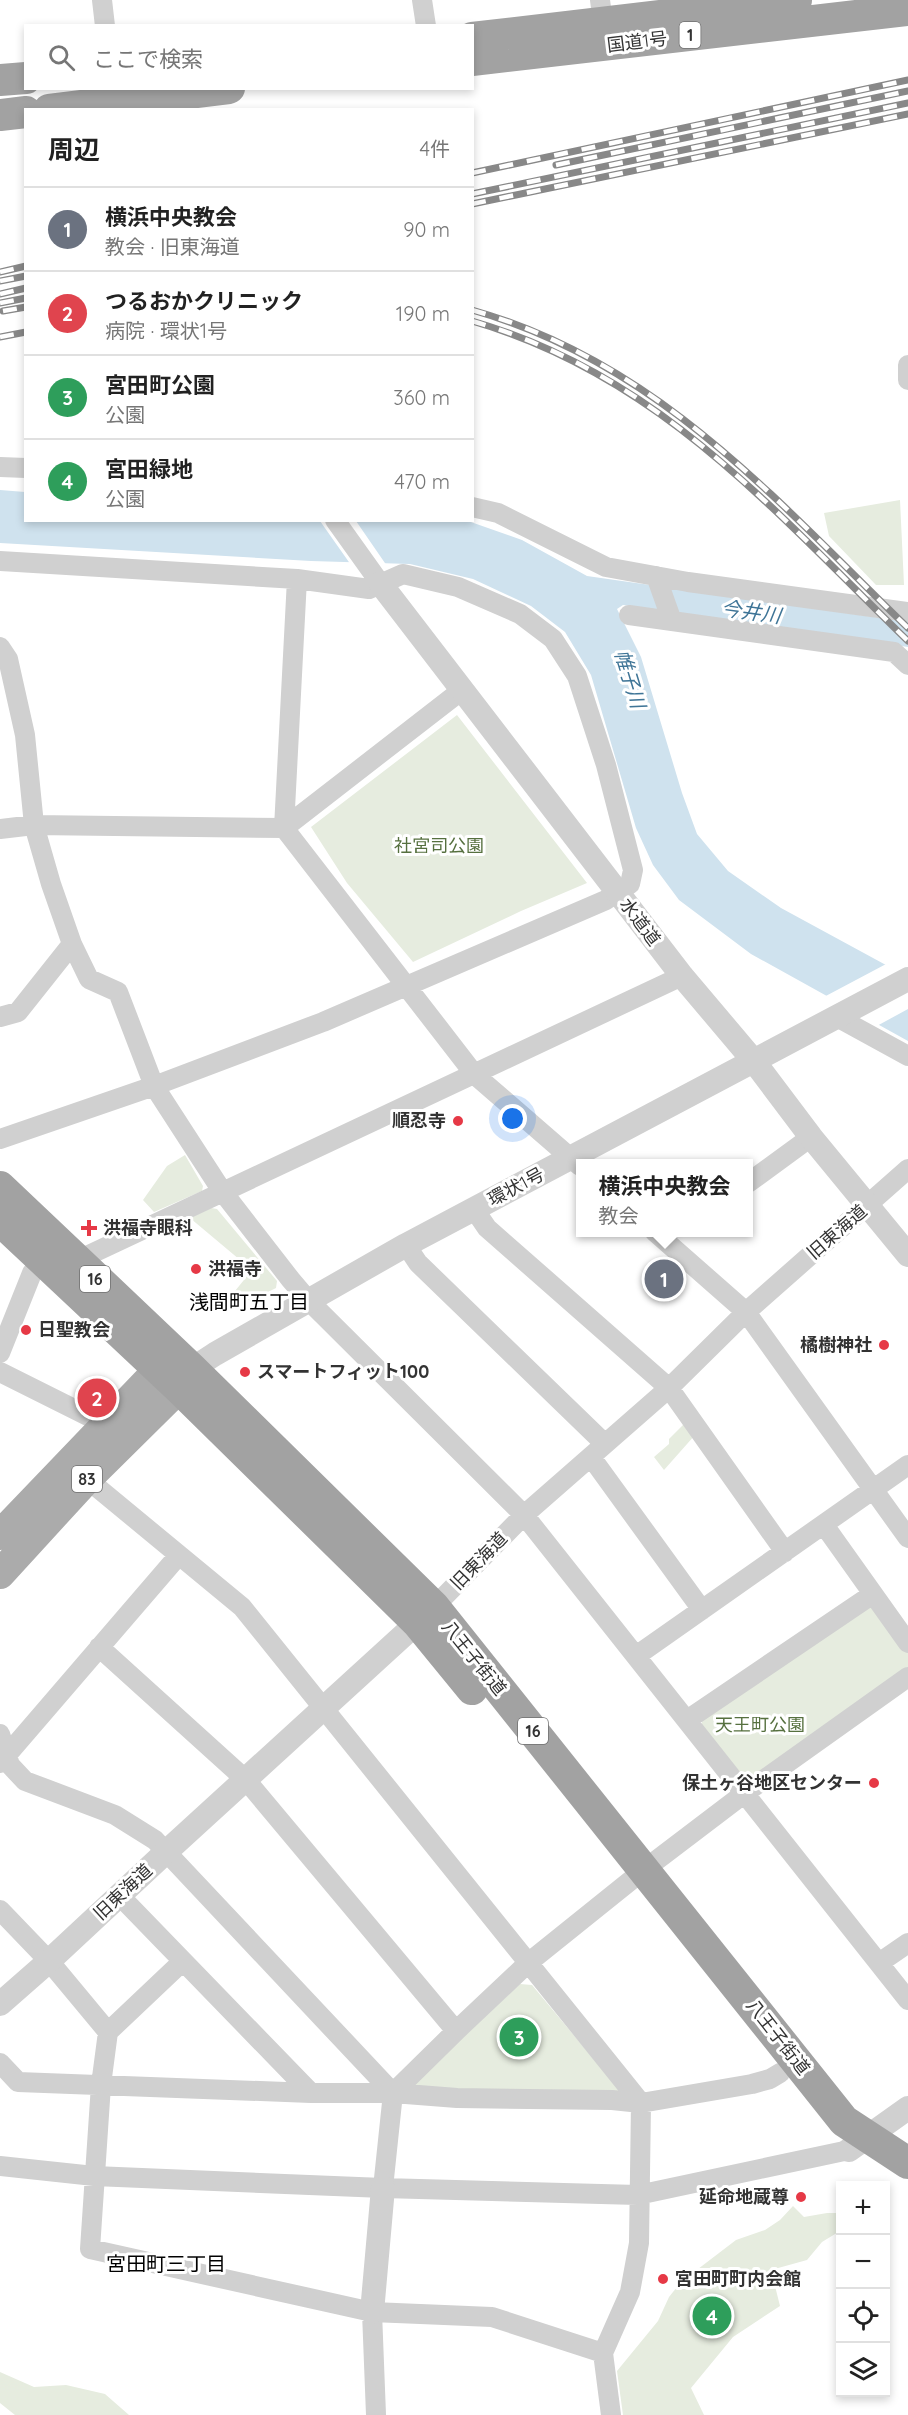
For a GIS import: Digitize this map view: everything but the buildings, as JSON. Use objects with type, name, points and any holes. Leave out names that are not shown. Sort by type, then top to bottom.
[{"type":"highway","name":"国道1号","points":[[474,38],[601,11],[796,0]]},
{"type":"highway","name":"国道1号","points":[[474,60],[908,10]]},
{"type":"highway","points":[[0,80],[24,78]]},
{"type":"highway","points":[[64,108],[213,90]]},
{"type":"highway","points":[[0,115],[24,112]]},
{"type":"highway","name":"八王子街道","points":[[0,1187],[76,1261],[176,1376]]},
{"type":"highway","name":"八王子街道","points":[[0,1220],[42,1261],[176,1376],[426,1615],[637,1875],[844,2121],[859,2143],[908,2183]]},
{"type":"highway","name":"八王子街道","points":[[637,1875],[780,2073],[826,2131],[908,2163]]},
{"type":"main road","name":"環状1号","points":[[0,1535],[104,1424],[176,1376]]},
{"type":"main road","name":"環状1号","points":[[0,1574],[87,1479],[176,1376]]},
{"type":"street","points":[[102,0],[105,24]]},
{"type":"street","points":[[422,0],[426,24]]},
{"type":"street","points":[[908,365],[908,380]]},
{"type":"street","points":[[0,466],[24,468]]},
{"type":"street","points":[[474,507],[498,513],[606,567],[908,612]]},
{"type":"street","points":[[336,522],[380,583]]},
{"type":"street","points":[[0,561],[297,579],[369,589],[403,574],[458,587],[520,614],[553,639],[577,676],[625,831],[633,870],[630,884],[619,893],[323,1022],[154,1086],[0,1139]]},
{"type":"street","points":[[656,576],[672,621]]},
{"type":"street","points":[[297,579],[284,828],[475,1075],[575,1161]]},
{"type":"street","name":"水道道","points":[[380,583],[682,976],[753,1060],[811,1137],[908,1255]]},
{"type":"street","points":[[630,615],[894,652],[908,665]]},
{"type":"street","points":[[0,647],[8,658],[25,735],[34,825],[72,944],[89,979],[118,992],[154,1086],[222,1191],[308,1300],[524,1515],[908,2000]]},
{"type":"street","points":[[0,829],[34,825],[284,828],[462,690]]},
{"type":"street","points":[[0,1017],[18,1012],[72,944]]},
{"type":"street","points":[[76,1261],[682,976]]},
{"type":"street","name":"環状1号","points":[[579,1159],[753,1060],[908,979]]},
{"type":"street","points":[[840,1014],[908,1056]]},
{"type":"street","points":[[753,1179],[811,1137]]},
{"type":"street","name":"環状1号","points":[[176,1376],[406,1245],[474,1209],[575,1161]]},
{"type":"street","name":"旧東海道","points":[[0,2004],[50,1961],[119,1895],[426,1615],[524,1515],[669,1388],[746,1312],[908,1169]]},
{"type":"street","points":[[474,1209],[487,1228],[669,1388],[785,1552]]},
{"type":"street","points":[[668,1237],[746,1312],[908,1538]]},
{"type":"street","points":[[406,1245],[418,1263],[598,1451],[702,1611]]},
{"type":"street","points":[[0,1353],[32,1273],[42,1261]]},
{"type":"street","points":[[0,1372],[104,1424]]},
{"type":"street","points":[[636,1656],[908,1465]]},
{"type":"street","points":[[87,1479],[242,1607],[641,2103],[639,2243],[630,2292],[603,2353],[611,2415]]},
{"type":"street","points":[[824,1525],[908,1643]]},
{"type":"street","points":[[3,1759],[179,1555]]},
{"type":"street","points":[[687,1720],[873,1594]]},
{"type":"street","points":[[99,1647],[246,1780],[456,2031]]},
{"type":"street","points":[[376,2415],[372,2312],[393,2093],[528,1963],[637,1875],[745,1793],[908,1677]]},
{"type":"street","points":[[0,1734],[3,1759],[25,1781],[115,1815],[155,1840],[393,2093]]},
{"type":"street","points":[[119,1895],[311,2093]]},
{"type":"street","points":[[0,1910],[50,1961],[108,2031]]},
{"type":"street","points":[[879,1963],[908,1943]]},
{"type":"street","points":[[183,1961],[108,2031],[101,2085],[90,2248],[372,2312],[492,2317],[603,2353]]},
{"type":"street","points":[[0,2063],[18,2082],[641,2103],[752,2084],[770,2079],[780,2073]]},
{"type":"street","points":[[0,2166],[94,2176],[383,2188],[638,2195],[859,2143],[908,2108]]},
{"type":"green space","points":[[900,500],[904,585],[876,585],[829,536],[824,513]]},
{"type":"green space","name":"社宮司公園","points":[[457,715],[587,883],[413,962],[347,883],[311,827]]},
{"type":"green space","points":[[185,1155],[203,1186],[202,1191],[154,1212],[143,1200],[167,1166]]},
{"type":"green space","points":[[211,1208],[217,1209],[277,1281],[276,1288],[250,1301],[235,1291],[252,1270],[190,1218]]},
{"type":"green space","points":[[685,1423],[695,1435],[664,1470],[654,1457],[669,1444],[669,1439]]},
{"type":"green space","name":"天王町公園","points":[[868,1603],[908,1650],[908,1672],[748,1782],[702,1726],[702,1715]]},
{"type":"green space","points":[[520,1984],[532,1985],[621,2092],[405,2089]]},
{"type":"green space","points":[[793,2206],[804,2217],[836,2213],[836,2233],[822,2242],[807,2260],[771,2270],[780,2306],[733,2337],[691,2388],[704,2415],[623,2415],[617,2371],[658,2321],[669,2297],[681,2282],[736,2240],[765,2230],[780,2220]]},
{"type":"green space","points":[[0,2372],[34,2387],[66,2385],[105,2394],[129,2415],[15,2415],[0,2403]]},
{"type":"water","points":[[0,490],[24,492],[24,522],[471,522],[522,540],[587,576],[908,622],[908,647],[623,605],[617,609],[641,657],[682,793],[697,834],[728,871],[781,908],[908,977],[908,1041],[751,954],[679,900],[653,865],[636,828],[591,675],[565,632],[531,606],[473,579],[410,564],[311,561],[0,543]]},
{"type":"pier","points":[[321,522],[357,522],[387,566],[351,565]]},
{"type":"pier","points":[[888,963],[908,974],[908,1009],[875,1027],[822,998]]},
{"type":"railway","points":[[474,173],[908,80]]},
{"type":"railway","points":[[556,165],[908,91]]},
{"type":"railway","points":[[474,194],[908,103]]},
{"type":"railway","points":[[474,204],[908,114]]},
{"type":"railway","points":[[0,272],[24,266]]},
{"type":"railway","points":[[0,281],[24,276]]},
{"type":"railway","points":[[0,294],[24,288]]},
{"type":"railway","points":[[0,303],[24,298]]},
{"type":"railway","points":[[3,311],[24,307]]},
{"type":"railway","points":[[474,311],[538,333],[599,363],[656,399],[710,440],[760,484],[908,628]]},
{"type":"railway","points":[[474,322],[539,345],[600,376],[657,412],[710,452],[760,497],[908,641]]},
{"type":"railway","points":[[0,337],[24,332]]},
{"type":"place","name":"順忍寺","points":[[458,1121]]},
{"type":"place","name":"洪福寺眼科","points":[[89,1228]]},
{"type":"place","name":"洪福寺","points":[[196,1269]]},
{"type":"place","name":"横浜中央教会","points":[[664,1279]]},
{"type":"place","name":"日聖教会","points":[[26,1330]]},
{"type":"place","name":"橘樹神社","points":[[884,1345]]},
{"type":"place","name":"スマートフィット100","points":[[245,1372]]},
{"type":"place","name":"つるおかクリニック","points":[[97,1398]]},
{"type":"place","name":"保土ヶ谷地区センター","points":[[874,1783]]},
{"type":"place","name":"宮田町公園","points":[[519,2037]]},
{"type":"place","name":"延命地蔵尊","points":[[801,2197]]},
{"type":"place","name":"宮田町町内会館","points":[[663,2279]]},
{"type":"place","name":"宮田緑地","points":[[712,2316]]},
{"type":"district","name":"浅間町五丁目","points":[[249,1302]]},
{"type":"district","name":"宮田町三丁目","points":[[166,2264]]},
{"type":"water label","name":"今井川","points":[[751,612]]},
{"type":"water label","name":"帷子川","points":[[630,679]]}]
